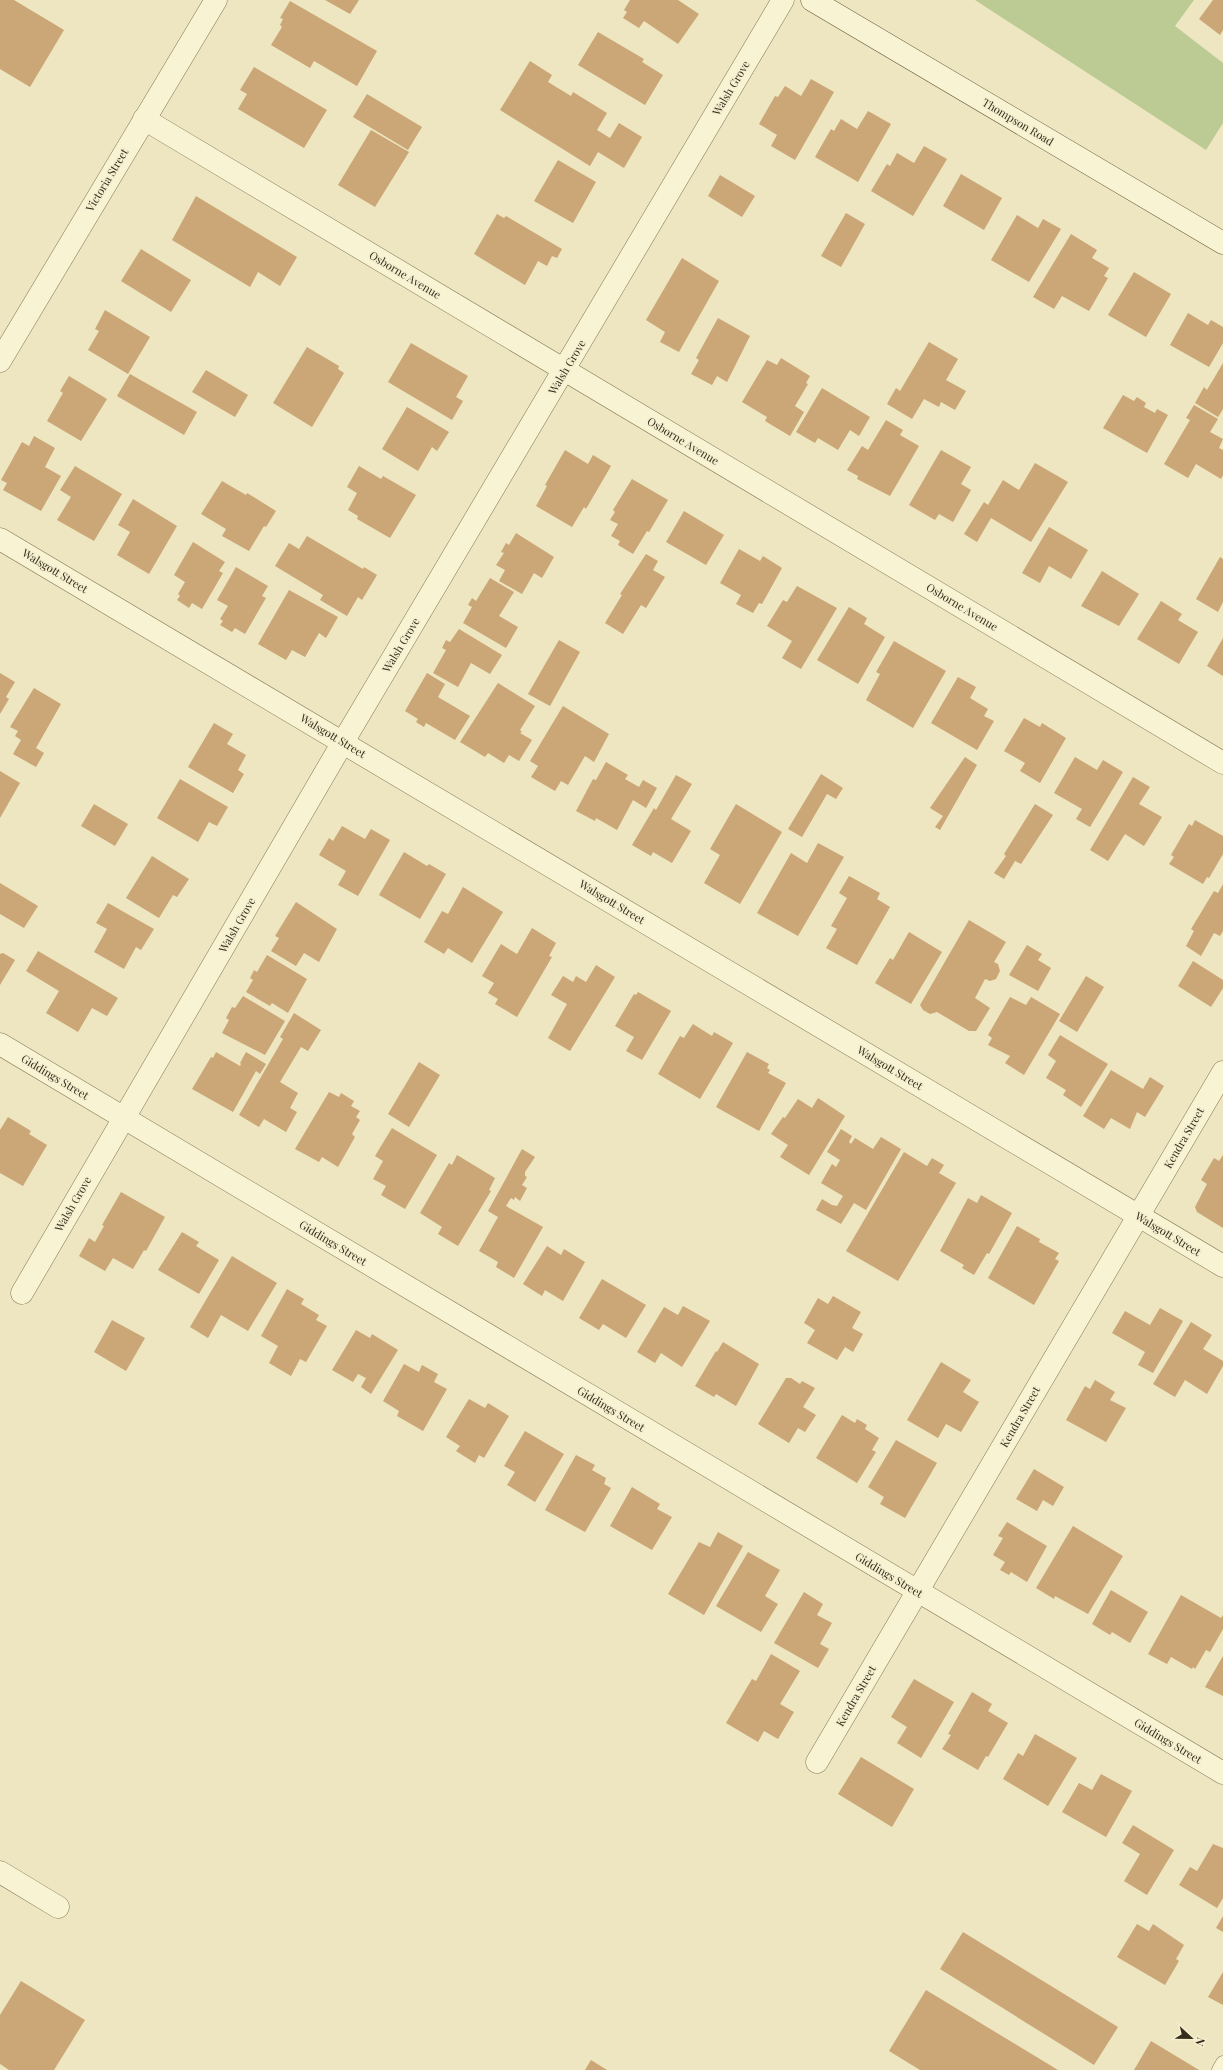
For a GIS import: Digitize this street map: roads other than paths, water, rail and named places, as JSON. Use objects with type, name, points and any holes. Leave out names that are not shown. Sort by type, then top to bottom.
[{"type":"street","name":"Victoria Street","points":[[0,361],[216,0]]},
{"type":"street","name":"Walsh Grove","points":[[22,1293],[344,742],[783,0]]},
{"type":"street","name":"Thompson Road","points":[[812,0],[1223,243]]},
{"type":"street","name":"Osborne Avenue","points":[[144,119],[1223,762]]},
{"type":"street","name":"Walsgott Street","points":[[0,539],[344,742],[1223,1266]]},
{"type":"street","name":"Giddings Street","points":[[0,1044],[917,1592],[1223,1773]]},
{"type":"street","name":"Kendra Street","points":[[817,1762],[1223,1072]]},
{"type":"street","points":[[0,1872],[58,1907]]},
{"type":"lane","points":[[1219,2070],[1223,2063]]}]
